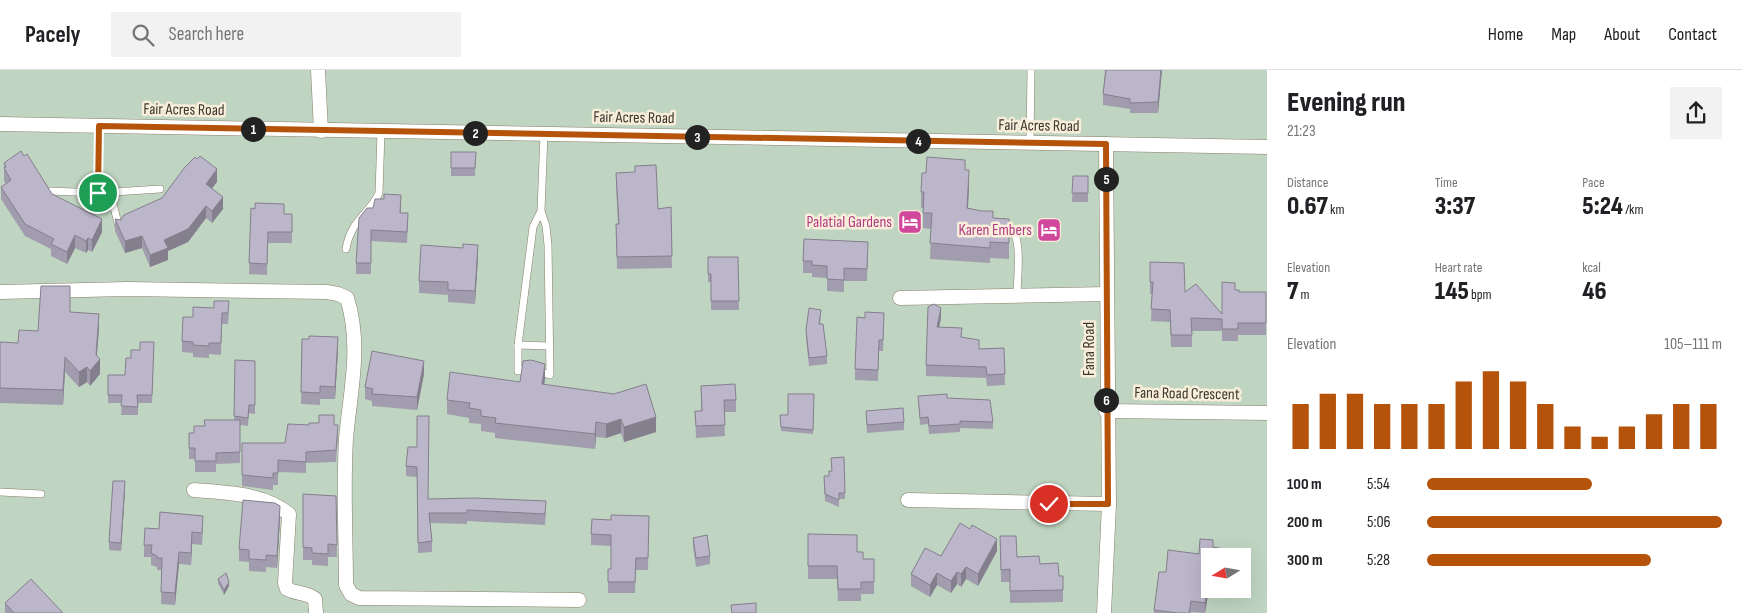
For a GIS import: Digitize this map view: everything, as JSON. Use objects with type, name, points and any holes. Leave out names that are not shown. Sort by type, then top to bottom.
[{"type":"street","points":[[318,70],[321,131]]},
{"type":"street","name":"Fair Acres Road","points":[[0,124],[1267,147]]},
{"type":"street","name":"Fana Road","points":[[1104,613],[1108,504],[1106,144]]},
{"type":"street","points":[[0,292],[128,289],[327,292],[347,298],[352,323],[354,378],[346,439],[346,585],[351,594],[359,598],[579,600]]},
{"type":"street","points":[[900,298],[1106,294]]},
{"type":"street","name":"Fana Road Crescent","points":[[1106,411],[1267,413]]},
{"type":"street","points":[[194,490],[275,502],[289,514],[285,583],[287,589],[292,592],[311,596],[315,599],[316,613]]},
{"type":"street","points":[[908,500],[1108,504]]},
{"type":"lane","points":[[1030,144],[1031,70]]},
{"type":"lane","points":[[85,215],[98,193],[99,126]]},
{"type":"lane","points":[[346,248],[356,221],[376,201],[379,193],[380,132]]},
{"type":"lane","points":[[541,211],[533,226],[518,345],[518,371],[530,368],[550,375],[548,245],[546,226],[541,211],[544,134]]},
{"type":"lane","points":[[50,191],[98,193],[160,189]]},
{"type":"lane","points":[[110,192],[119,227]]},
{"type":"lane","points":[[998,222],[1006,223],[1013,229],[1018,239],[1017,295]]},
{"type":"lane","points":[[518,345],[550,346]]},
{"type":"lane","points":[[0,492],[41,494]]},
{"type":"green space","points":[[0,70],[1267,70],[1267,613],[0,613]]},
{"type":"building","points":[[1106,70],[1161,70],[1158,102],[1130,103],[1130,99],[1103,94]]},
{"type":"building","points":[[21,151],[24,156],[27,154],[52,194],[102,219],[92,240],[88,238],[86,241],[75,235],[67,252],[51,244],[54,239],[25,224],[1,187],[11,180],[4,168],[6,167],[4,163]]},
{"type":"building","points":[[451,152],[476,152],[475,168],[451,168]]},
{"type":"building","points":[[200,156],[217,169],[206,184],[223,197],[212,211],[206,206],[188,229],[164,240],[168,248],[150,255],[142,236],[125,241],[115,219],[121,220],[124,215],[162,198],[185,167],[195,157],[197,159]]},
{"type":"building","points":[[927,157],[965,160],[965,170],[969,170],[967,208],[993,211],[993,218],[1009,219],[1009,243],[990,242],[990,248],[930,243],[932,213],[923,213],[924,192],[921,192],[922,173],[926,173]]},
{"type":"building","points":[[656,165],[658,209],[671,207],[672,256],[617,257],[616,224],[619,224],[616,173],[635,172],[635,166]]},
{"type":"building","points":[[1073,176],[1088,176],[1088,193],[1072,193]]},
{"type":"building","points":[[384,194],[401,195],[400,213],[408,213],[407,232],[371,230],[371,263],[356,263],[359,218],[367,208],[373,208],[375,199],[384,199]]},
{"type":"building","points":[[255,203],[284,204],[284,214],[292,214],[292,232],[268,232],[267,264],[249,263],[251,208],[255,209]]},
{"type":"building","points":[[804,239],[868,242],[867,269],[844,268],[844,280],[827,279],[827,266],[812,265],[812,261],[803,261]]},
{"type":"building","points":[[463,244],[478,245],[475,291],[448,290],[448,282],[419,281],[421,245],[463,248]]},
{"type":"building","points":[[708,257],[738,257],[739,301],[711,301],[711,274],[708,274]]},
{"type":"building","points":[[1150,262],[1184,263],[1185,292],[1196,284],[1222,314],[1222,282],[1235,283],[1235,290],[1239,290],[1239,292],[1266,292],[1266,323],[1238,323],[1238,329],[1222,329],[1222,319],[1191,318],[1192,335],[1171,335],[1170,310],[1151,309],[1153,282],[1150,282]]},
{"type":"building","points":[[41,286],[70,286],[70,312],[99,314],[96,355],[100,359],[90,371],[87,367],[79,372],[65,357],[63,390],[0,388],[0,342],[18,343],[19,330],[38,331]]},
{"type":"building","points":[[214,301],[229,301],[228,313],[222,313],[221,343],[209,343],[209,346],[193,345],[193,342],[182,341],[183,317],[193,317],[193,307],[214,308]]},
{"type":"building","points":[[934,304],[941,308],[937,327],[962,328],[961,337],[979,340],[979,349],[1004,348],[1005,374],[987,375],[986,367],[926,365],[928,307]]},
{"type":"building","points":[[809,308],[821,310],[819,324],[823,324],[827,356],[809,358],[806,330]]},
{"type":"building","points":[[865,312],[884,313],[883,340],[879,340],[878,370],[855,369],[857,317],[865,318]]},
{"type":"building","points":[[309,336],[338,337],[335,387],[320,386],[320,393],[301,392],[302,339],[309,339]]},
{"type":"building","points":[[140,342],[154,342],[152,395],[137,395],[138,407],[121,406],[122,395],[108,395],[108,375],[125,375],[126,358],[131,358],[131,350],[140,350]]},
{"type":"building","points":[[372,351],[424,361],[417,397],[372,394],[373,389],[365,387]]},
{"type":"building","points":[[235,360],[255,361],[255,405],[249,405],[248,418],[234,416]]},
{"type":"building","points":[[531,360],[545,364],[542,384],[614,394],[646,384],[656,417],[624,427],[621,419],[606,424],[596,422],[595,434],[495,423],[496,418],[481,416],[481,410],[469,408],[470,403],[447,400],[450,372],[520,382],[523,361]]},
{"type":"building","points":[[735,384],[736,400],[724,400],[725,425],[696,426],[695,411],[702,411],[701,386]]},
{"type":"building","points":[[788,394],[814,394],[813,430],[781,427],[780,415],[788,415]]},
{"type":"building","points":[[947,394],[947,398],[990,400],[993,422],[960,421],[960,424],[929,426],[928,417],[920,418],[918,396]]},
{"type":"building","points":[[903,408],[904,422],[867,425],[866,411]]},
{"type":"building","points":[[319,415],[334,415],[334,425],[338,425],[336,450],[306,452],[306,462],[278,460],[278,473],[273,473],[273,478],[242,475],[242,443],[285,443],[288,424],[309,425],[309,423],[319,423]]},
{"type":"building","points":[[417,416],[429,416],[428,499],[474,498],[546,501],[545,514],[467,510],[467,513],[429,513],[432,541],[418,543],[417,467],[406,466],[408,447],[417,447]]},
{"type":"building","points":[[204,420],[240,420],[240,452],[216,453],[216,461],[195,461],[195,448],[189,448],[189,433],[194,433],[194,426],[205,426]]},
{"type":"building","points":[[844,457],[845,493],[839,493],[839,500],[825,494],[824,476],[829,476],[829,471],[832,471],[831,458]]},
{"type":"building","points":[[113,481],[125,481],[121,543],[109,542]]},
{"type":"building","points":[[303,494],[336,496],[337,545],[328,544],[328,554],[312,553],[312,548],[303,547]]},
{"type":"building","points":[[243,500],[275,503],[280,506],[277,556],[266,555],[266,560],[249,559],[249,550],[239,549]]},
{"type":"building","points":[[160,512],[203,516],[202,533],[192,532],[191,553],[179,552],[175,593],[161,592],[162,558],[157,558],[157,556],[151,553],[152,545],[144,545],[145,528],[159,529]]},
{"type":"building","points":[[611,515],[649,516],[648,558],[636,558],[635,582],[608,582],[608,569],[611,569],[611,535],[591,534],[592,519],[611,520]]},
{"type":"building","points":[[960,523],[970,529],[972,525],[997,539],[978,574],[966,567],[961,574],[957,572],[951,581],[937,573],[930,585],[911,574],[925,548],[941,556]]},
{"type":"building","points":[[808,534],[857,535],[857,552],[863,552],[863,559],[874,559],[874,582],[861,582],[861,589],[838,589],[837,566],[808,566]]},
{"type":"building","points":[[707,535],[710,556],[696,558],[693,538]]},
{"type":"building","points":[[1000,536],[1016,536],[1017,557],[1039,556],[1040,564],[1058,563],[1059,576],[1063,576],[1063,590],[1010,591],[1010,569],[1001,570]]},
{"type":"building","points":[[1200,539],[1213,540],[1213,547],[1218,548],[1201,548],[1201,598],[1206,598],[1205,603],[1191,601],[1189,613],[1154,610],[1159,572],[1166,572],[1168,550],[1199,554]]},
{"type":"building","points":[[226,573],[229,582],[224,590],[218,579]]},
{"type":"building","points":[[31,579],[63,613],[14,613],[5,603]]},
{"type":"building","points":[[756,603],[756,613],[732,613],[731,605]]},
{"type":"place","name":"Palatial Gardens","points":[[910,222]]},
{"type":"place","name":"Karen Embers","points":[[1049,230]]},
{"type":"route","points":[[98,193],[99,126],[1106,144],[1108,504],[1049,504]]}]
